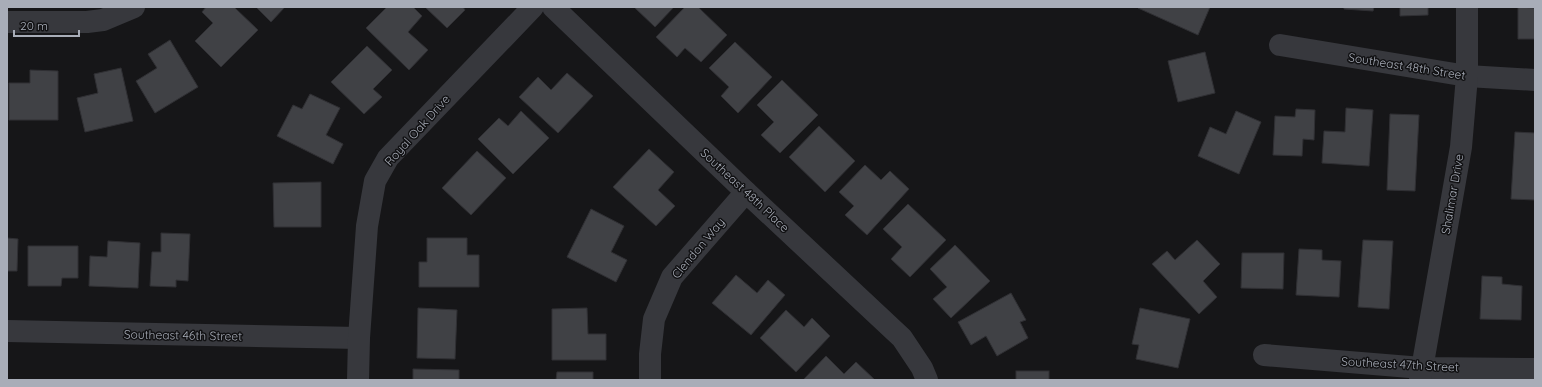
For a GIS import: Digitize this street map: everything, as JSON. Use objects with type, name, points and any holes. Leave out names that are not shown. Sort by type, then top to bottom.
[{"type":"street","points":[[7,22],[87,22],[103,20],[134,7]]},
{"type":"street","name":"Royal Oak Drive","points":[[358,380],[358,338],[367,226],[375,181],[388,158],[534,7]]},
{"type":"street","name":"Southeast 48th Place","points":[[553,7],[746,192],[902,338],[922,368],[927,380]]},
{"type":"street","name":"Shalimar Drive","points":[[1421,374],[1461,147],[1467,76],[1467,7]]},
{"type":"street","name":"Southeast 48th Street","points":[[1280,45],[1467,76],[1535,80]]},
{"type":"street","name":"Clendon Way","points":[[650,380],[650,354],[654,319],[672,277],[746,192]]},
{"type":"street","name":"Southeast 46th Street","points":[[7,331],[358,338]]},
{"type":"street","name":"Southeast 47th Street","points":[[1264,355],[1421,374],[1535,369]]},
{"type":"building","points":[[206,7],[234,7],[258,30],[221,67],[195,41],[213,23],[202,12]]},
{"type":"building","points":[[256,7],[285,7],[271,22]]},
{"type":"building","points":[[387,7],[413,7],[422,16],[408,32],[428,50],[409,70],[366,28]]},
{"type":"building","points":[[425,7],[463,7],[465,10],[447,28]]},
{"type":"building","points":[[634,7],[674,7],[655,27]]},
{"type":"building","points":[[685,7],[698,7],[727,35],[701,62],[685,48],[677,57],[656,37]]},
{"type":"building","points":[[1138,7],[1210,7],[1198,35]]},
{"type":"building","points":[[1344,7],[1374,7],[1373,11],[1344,9]]},
{"type":"building","points":[[1400,7],[1428,7],[1428,15],[1400,16]]},
{"type":"building","points":[[1518,7],[1535,8],[1535,39],[1518,39]]},
{"type":"building","points":[[170,40],[198,87],[155,113],[136,81],[157,68],[148,54]]},
{"type":"building","points":[[735,42],[772,77],[738,113],[721,96],[729,87],[709,68]]},
{"type":"building","points":[[367,46],[392,70],[373,89],[382,97],[364,114],[331,82]]},
{"type":"building","points":[[1205,52],[1215,93],[1178,102],[1168,61]]},
{"type":"building","points":[[121,68],[133,121],[85,132],[77,98],[98,93],[94,74]]},
{"type":"building","points":[[30,70],[58,71],[58,120],[9,120],[9,83],[30,83]]},
{"type":"building","points":[[567,73],[593,96],[558,133],[519,97],[538,77],[551,90]]},
{"type":"building","points":[[782,80],[818,115],[780,153],[761,135],[774,122],[757,105]]},
{"type":"building","points":[[310,94],[340,108],[326,135],[343,144],[333,164],[277,136],[293,105],[302,109]]},
{"type":"building","points":[[1346,108],[1373,110],[1369,166],[1322,163],[1324,131],[1345,132]]},
{"type":"building","points":[[1296,109],[1315,110],[1314,140],[1303,139],[1302,156],[1273,155],[1275,116],[1295,117]]},
{"type":"building","points":[[521,111],[549,138],[513,174],[478,139],[499,118],[508,126]]},
{"type":"building","points":[[1236,111],[1261,122],[1239,174],[1198,156],[1210,127],[1226,134]]},
{"type":"building","points":[[1390,114],[1419,115],[1415,191],[1387,190]]},
{"type":"building","points":[[819,126],[855,161],[825,192],[789,157]]},
{"type":"building","points":[[1515,132],[1535,133],[1535,200],[1511,199]]},
{"type":"building","points":[[649,149],[674,172],[658,190],[675,206],[656,226],[613,187]]},
{"type":"building","points":[[477,151],[506,178],[471,215],[442,188]]},
{"type":"building","points":[[865,165],[881,180],[890,171],[909,189],[867,235],[845,215],[854,206],[839,192]]},
{"type":"building","points":[[321,182],[321,227],[274,227],[273,183]]},
{"type":"building","points":[[908,204],[946,240],[910,277],[891,259],[902,247],[883,229]]},
{"type":"building","points":[[591,209],[624,226],[611,252],[627,260],[616,282],[567,257]]},
{"type":"building","points":[[161,233],[190,234],[188,281],[176,280],[176,287],[150,286],[152,252],[161,252]]},
{"type":"building","points":[[7,238],[18,239],[17,271],[7,271]]},
{"type":"building","points":[[427,238],[467,238],[467,255],[479,255],[479,287],[419,287],[419,262],[427,262]]},
{"type":"building","points":[[1197,240],[1220,264],[1203,281],[1217,297],[1199,314],[1152,264],[1167,251],[1175,260]]},
{"type":"building","points":[[1363,240],[1393,241],[1389,309],[1358,307]]},
{"type":"building","points":[[108,241],[140,243],[138,288],[89,286],[90,256],[107,257]]},
{"type":"building","points":[[955,245],[990,281],[951,318],[933,299],[947,287],[930,269]]},
{"type":"building","points":[[28,246],[78,246],[78,278],[62,278],[61,286],[28,286]]},
{"type":"building","points":[[1299,249],[1322,250],[1322,260],[1341,261],[1339,297],[1296,295]]},
{"type":"building","points":[[1242,253],[1284,253],[1283,289],[1241,288]]},
{"type":"building","points":[[736,275],[757,293],[768,280],[785,295],[751,335],[712,303]]},
{"type":"building","points":[[1482,276],[1502,277],[1502,284],[1522,286],[1521,320],[1480,319]]},
{"type":"building","points":[[1011,293],[1026,320],[1020,322],[1028,338],[997,356],[986,336],[971,345],[958,322]]},
{"type":"building","points":[[418,308],[457,310],[455,359],[417,358]]},
{"type":"building","points":[[587,308],[588,334],[606,334],[606,360],[552,360],[552,309]]},
{"type":"building","points":[[1140,308],[1190,319],[1178,368],[1136,359],[1139,345],[1132,344]]},
{"type":"building","points":[[786,310],[804,327],[812,318],[830,336],[796,372],[760,338]]},
{"type":"building","points":[[826,356],[844,374],[856,362],[875,380],[803,380]]},
{"type":"building","points":[[413,369],[459,370],[459,380],[413,380]]},
{"type":"building","points":[[1016,371],[1049,371],[1049,380],[1016,380]]},
{"type":"building","points":[[557,372],[593,372],[593,380],[556,380]]}]
